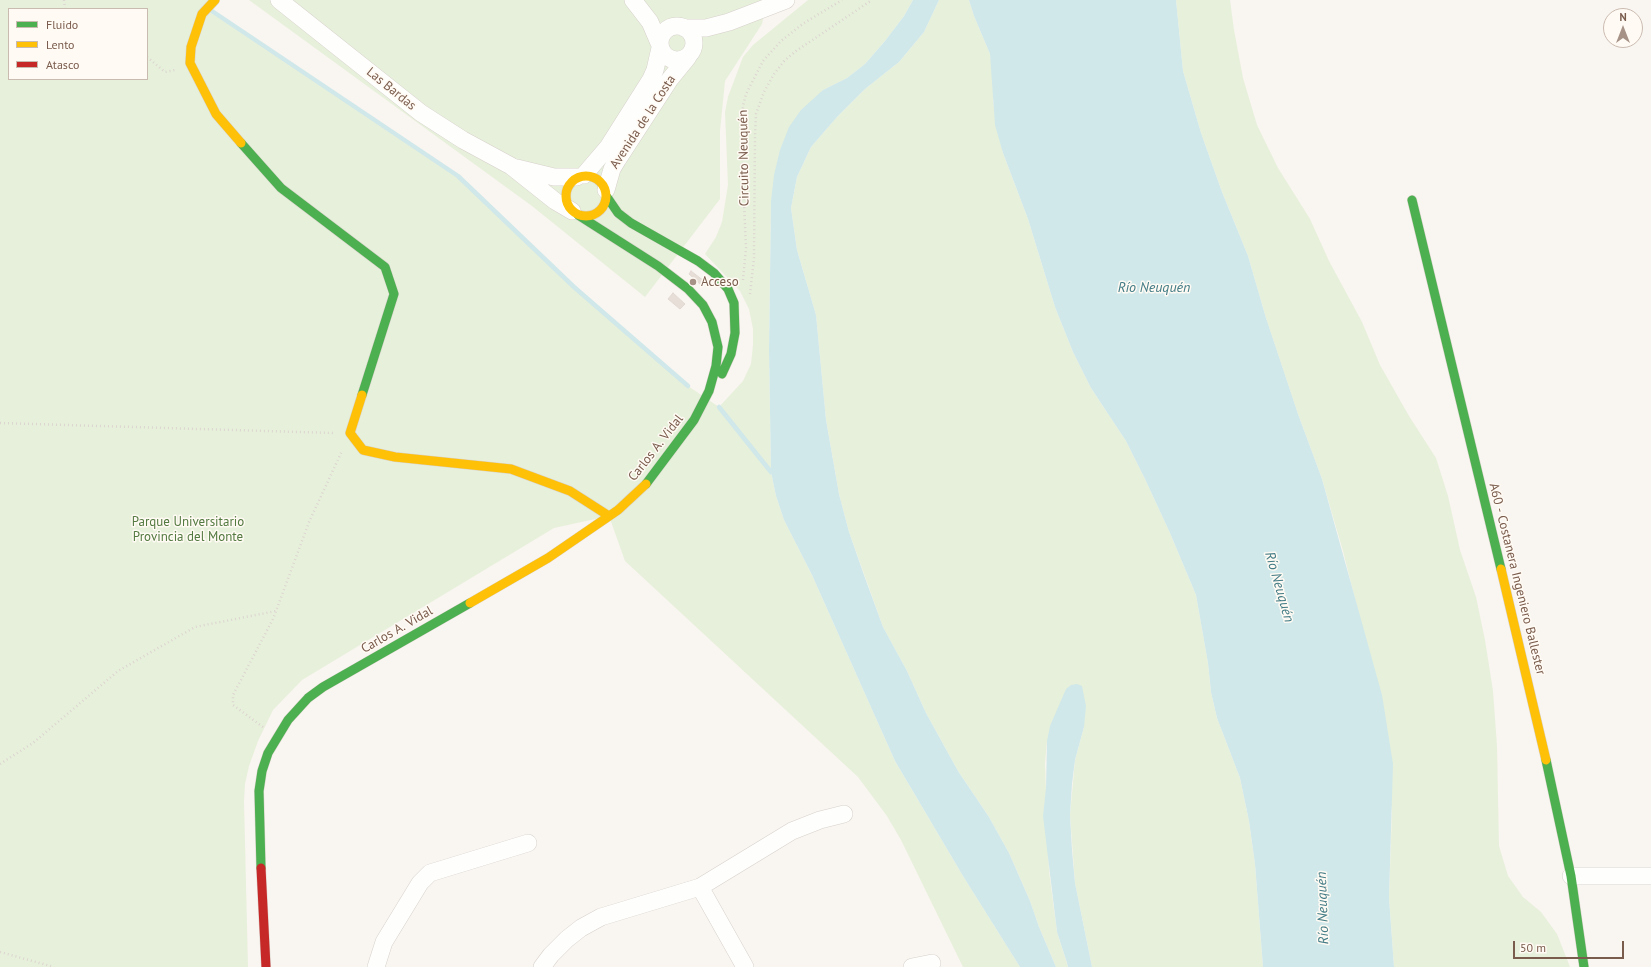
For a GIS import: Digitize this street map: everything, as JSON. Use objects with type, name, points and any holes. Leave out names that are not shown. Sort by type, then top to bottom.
[{"type":"street","points":[[215,0],[202,14],[191,47],[190,63],[216,114],[281,188],[385,267],[394,294],[350,433],[363,450],[376,453],[395,457],[511,469],[570,491],[609,516]]},
{"type":"street","name":"Las Bardas","points":[[279,0],[421,113],[463,140],[511,166],[555,201],[575,213]]},
{"type":"street","name":"Avenida de la Costa","points":[[606,193],[612,169],[618,159],[670,79],[691,53],[710,36],[741,19],[786,0]]},
{"type":"street","points":[[635,3],[663,21],[681,27],[691,33],[693,38],[691,53]]},
{"type":"street","points":[[635,3],[653,28],[660,45]]},
{"type":"street","name":"Avenida de la Costa","points":[[581,176],[601,156],[651,79],[655,70],[660,38],[667,29],[681,27],[706,28],[741,19]]},
{"type":"street","name":"Avenida de la Costa","points":[[660,45],[666,57],[671,60],[677,61],[691,53]]},
{"type":"street","name":"Las Bardas","points":[[511,166],[554,177],[591,176],[598,179],[618,212],[630,223],[683,252],[714,273],[728,290],[734,303],[734,344],[723,373],[706,398]]},
{"type":"street","points":[[581,176],[567,187],[565,193],[568,206],[575,213],[658,266],[688,289],[703,305],[712,322],[718,347],[714,375],[706,398]]},
{"type":"street","points":[[575,213],[584,216],[597,214],[605,203],[606,193]]},
{"type":"street","name":"A60 - Costanera Ingeniero Ballester","points":[[1412,200],[1523,654],[1571,876],[1584,967]]},
{"type":"street","name":"Carlos A. Vidal","points":[[266,967],[259,796],[265,762],[277,736],[301,705],[323,687],[548,558],[609,516],[633,497],[652,478],[690,426],[706,398]]},
{"type":"street","points":[[542,967],[551,955],[567,939],[601,917],[700,887],[792,831],[820,820],[844,814]]},
{"type":"street","points":[[376,967],[384,942],[420,883],[430,872],[528,843]]},
{"type":"street","points":[[1571,876],[1651,876]]},
{"type":"street","points":[[700,887],[745,967]]},
{"type":"street","points":[[912,967],[932,963]]},
{"type":"path","name":"Circuito Neuquén","points":[[742,286],[746,248],[741,118],[746,94],[763,62],[781,41],[804,23],[842,0]]},
{"type":"path","points":[[749,300],[754,258],[754,136],[756,114],[764,92],[774,74],[785,60],[796,51],[863,8],[872,0]]},
{"type":"path","points":[[148,58],[165,72],[181,68],[190,63]]},
{"type":"path","points":[[0,423],[350,433],[309,522],[276,611],[233,695],[233,705],[277,736]]},
{"type":"path","points":[[0,764],[33,743],[118,671],[195,627],[276,611]]},
{"type":"path","points":[[0,952],[54,967]]},
{"type":"green space","name":"Parque Universitario Provincia del Monte","points":[[0,0],[215,0],[208,8],[458,176],[574,287],[688,386],[719,407],[743,381],[751,364],[753,345],[753,329],[749,309],[740,291],[705,254],[716,237],[722,222],[728,185],[725,112],[728,97],[743,57],[753,45],[808,0],[913,0],[904,16],[865,64],[847,78],[823,90],[771,201],[769,350],[771,472],[776,496],[784,520],[812,575],[895,761],[963,876],[1020,967],[963,967],[901,840],[887,816],[858,777],[625,561],[609,516],[554,528],[302,680],[273,710],[258,741],[249,766],[245,784],[244,801],[248,967],[0,967]]},
{"type":"green space","points":[[249,0],[767,0],[762,24],[725,81],[720,131],[720,199],[645,297],[532,206]]},
{"type":"green space","points":[[939,0],[969,0],[990,54],[993,75],[993,101],[1003,153],[1028,219],[1055,307],[1073,352],[1091,388],[1126,441],[1145,479],[1196,595],[1208,663],[1211,692],[1217,718],[1240,778],[1249,821],[1255,864],[1263,967],[1092,967],[1075,883],[1070,815],[1075,760],[1084,727],[1047,741],[1045,764],[1049,871],[1057,932],[1068,967],[1056,967],[1009,853],[989,817],[958,771],[926,713],[907,671],[883,627],[849,532],[839,494],[826,420],[816,315],[797,250],[791,208],[797,177],[811,147],[837,117],[865,89],[899,62],[924,32]]},
{"type":"green space","points":[[1176,0],[1230,0],[1243,78],[1257,125],[1278,168],[1310,219],[1329,261],[1362,322],[1380,365],[1409,416],[1436,458],[1448,496],[1460,550],[1476,597],[1485,640],[1493,691],[1497,746],[1499,846],[1508,876],[1523,897],[1541,912],[1557,934],[1570,967],[1394,967],[1389,898],[1392,811],[1360,619],[1343,551],[1322,479],[1298,414],[1266,318],[1248,256],[1222,192],[1201,133],[1183,71]]},
{"type":"water","points":[[913,0],[939,0],[924,32],[899,62],[865,89],[837,117],[811,147],[797,177],[791,208],[797,250],[816,315],[826,420],[839,494],[849,532],[864,575],[883,627],[907,671],[926,713],[958,771],[989,817],[1009,853],[1056,967],[1020,967],[963,876],[895,761],[812,575],[784,520],[776,496],[771,472],[769,350],[771,201],[774,175],[780,150],[789,127],[801,110],[823,90],[847,78],[865,64],[904,16]]},
{"type":"water","name":"Río Neuquén","points":[[969,0],[1176,0],[1183,71],[1201,133],[1222,192],[1248,256],[1266,318],[1298,414],[1322,479],[1382,695],[1393,764],[1389,898],[1394,967],[1263,967],[1255,864],[1249,821],[1240,778],[1217,718],[1211,692],[1208,663],[1196,595],[1145,479],[1126,441],[1091,388],[1073,352],[1055,307],[1028,219],[1003,153],[995,125],[990,54]]},
{"type":"water","points":[[1077,684],[1082,686],[1086,706],[1084,727],[1075,760],[1070,815],[1075,883],[1092,967],[1068,967],[1057,932],[1043,816],[1046,788],[1047,741],[1050,726],[1066,689],[1071,685]]},
{"type":"building","points":[[691,271],[704,281],[701,285],[689,274]]},
{"type":"building","points":[[673,293],[685,304],[680,309],[668,299]]},
{"type":"waterway","points":[[212,11],[458,176],[574,287],[688,386]]},
{"type":"waterway","points":[[719,407],[771,472]]},
{"type":"traffic: fast","points":[[241,143],[281,188],[385,267],[394,294],[362,395]]},
{"type":"traffic: fast","points":[[607,197],[618,213],[631,223],[698,261],[714,273],[728,289],[734,303],[735,333],[731,354],[722,374]]},
{"type":"traffic: fast","points":[[1412,200],[1501,569]]},
{"type":"traffic: fast","points":[[578,215],[658,266],[688,289],[703,305],[712,322],[718,347],[716,366],[709,391],[694,420],[646,484]]},
{"type":"traffic: fast","points":[[261,868],[259,791],[262,771],[268,753],[288,720],[308,698],[323,687],[470,603]]},
{"type":"traffic: fast","points":[[1546,760],[1571,876],[1584,967]]},
{"type":"traffic: slow","points":[[215,0],[202,14],[191,47],[190,63],[216,114],[241,143]]},
{"type":"traffic: slow","points":[[590,176],[597,179],[603,185],[606,196],[605,204],[597,213],[590,216],[582,216],[575,213],[567,204],[566,192],[569,185],[578,177],[590,176]]},
{"type":"traffic: slow","points":[[362,395],[350,433],[363,450],[395,457],[511,469],[570,491],[609,516]]},
{"type":"traffic: slow","points":[[470,603],[548,558],[618,510],[646,484]]},
{"type":"traffic: slow","points":[[1501,569],[1546,760]]},
{"type":"traffic: jam","points":[[261,868],[266,967]]},
{"type":"place","name":"Acceso","points":[[693,282]]}]
